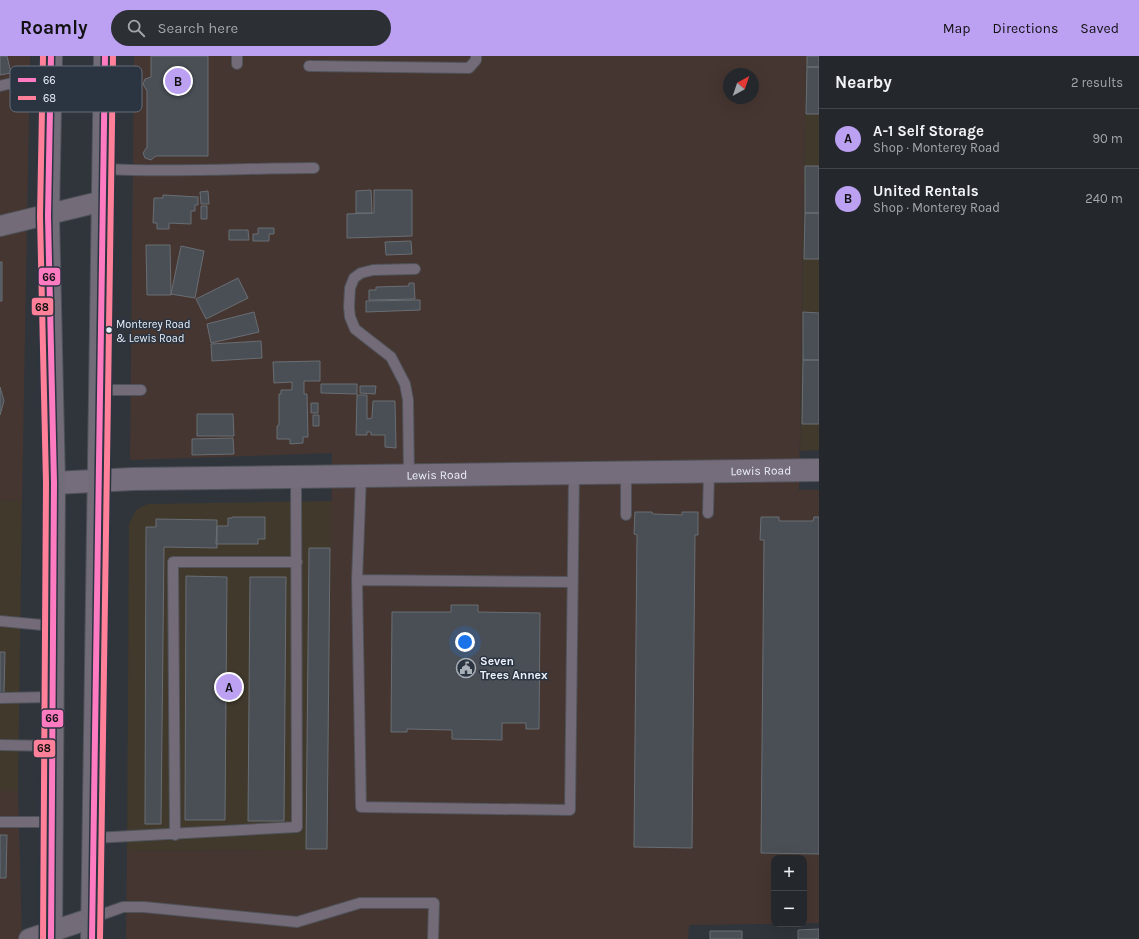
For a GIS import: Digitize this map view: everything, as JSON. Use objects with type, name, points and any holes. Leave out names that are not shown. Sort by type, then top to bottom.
[{"type":"main road","points":[[105,56],[105,66]]},
{"type":"main road","points":[[50,112],[48,216],[54,483],[51,935]]},
{"type":"main road","points":[[92,939],[105,112]]},
{"type":"street","points":[[0,226],[48,216],[103,201]]},
{"type":"street","name":"Lewis Road","points":[[54,483],[296,477],[819,470]]},
{"type":"street","points":[[29,939],[51,935],[92,918]]},
{"type":"lane","points":[[309,66],[469,68],[476,60],[476,56]]},
{"type":"lane","points":[[0,86],[10,82]]},
{"type":"lane","points":[[104,169],[174,171],[314,168]]},
{"type":"lane","points":[[409,476],[408,400],[405,384],[391,357],[355,329],[350,317],[349,307],[350,288],[354,278],[360,273],[373,270],[415,269]]},
{"type":"lane","points":[[101,390],[141,390]]},
{"type":"lane","points":[[626,472],[626,515]]},
{"type":"lane","points":[[708,513],[709,472]]},
{"type":"lane","points":[[361,476],[357,580],[361,807],[570,810],[574,474]]},
{"type":"lane","points":[[94,838],[175,835],[297,827],[296,477]]},
{"type":"lane","points":[[175,835],[173,562],[297,562]]},
{"type":"lane","points":[[357,580],[573,582]]},
{"type":"lane","points":[[0,621],[53,626]]},
{"type":"lane","points":[[0,698],[52,697]]},
{"type":"lane","points":[[0,745],[52,746]]},
{"type":"lane","points":[[0,822],[52,822]]},
{"type":"lane","points":[[92,918],[123,907],[144,907],[297,922],[360,903],[434,903],[433,939]]},
{"type":"shaded area","points":[[0,56],[30,56],[30,66],[10,66],[10,112],[29,112],[22,501],[0,500]]},
{"type":"shaded area","points":[[134,56],[806,56],[799,490],[819,490],[819,923],[807,923],[807,855],[771,855],[771,924],[689,925],[688,939],[126,939],[127,851],[328,850],[332,453],[130,460],[133,112],[142,112],[142,66],[134,66]]},
{"type":"shaded area","points":[[806,56],[819,56],[819,450],[800,451]]},
{"type":"shaded area","points":[[0,500],[22,501],[18,791],[0,791]]},
{"type":"shaded area","points":[[332,501],[328,850],[127,851],[129,524],[136,510],[147,504]]},
{"type":"shaded area","points":[[0,791],[18,791],[22,939],[0,939]]},
{"type":"building","points":[[0,56],[7,56],[10,73],[0,75]]},
{"type":"building","points":[[151,56],[208,56],[208,156],[156,156],[151,160],[145,158],[143,153],[147,147],[147,91],[143,84],[145,79],[151,77]]},
{"type":"building","points":[[807,56],[819,56],[819,67],[807,67]]},
{"type":"building","points":[[807,67],[819,67],[819,114],[806,114]]},
{"type":"building","points":[[805,166],[819,166],[819,213],[805,213]]},
{"type":"building","points":[[371,190],[372,213],[356,213],[356,191]]},
{"type":"building","points":[[374,190],[412,190],[412,236],[347,238],[347,214],[374,213]]},
{"type":"building","points":[[208,191],[209,204],[201,204],[200,192]]},
{"type":"building","points":[[163,195],[198,197],[198,205],[195,205],[195,211],[191,211],[191,224],[169,223],[169,229],[157,229],[157,223],[153,223],[154,198],[163,198]]},
{"type":"building","points":[[201,206],[207,206],[207,219],[201,219]]},
{"type":"building","points":[[805,213],[819,213],[819,259],[804,259]]},
{"type":"building","points":[[258,228],[274,228],[274,234],[269,234],[269,241],[253,241],[253,234],[258,234]]},
{"type":"building","points":[[229,230],[248,230],[249,240],[229,240]]},
{"type":"building","points":[[411,241],[412,254],[386,255],[385,242]]},
{"type":"building","points":[[146,245],[170,245],[171,295],[147,295]]},
{"type":"building","points":[[181,246],[204,251],[195,298],[171,294]]},
{"type":"building","points":[[0,262],[2,262],[2,301],[0,301]]},
{"type":"building","points":[[238,278],[248,298],[206,319],[196,299]]},
{"type":"building","points":[[409,283],[414,283],[415,299],[369,300],[369,290],[376,290],[376,287],[409,286]]},
{"type":"building","points":[[420,300],[420,310],[366,312],[366,301]]},
{"type":"building","points":[[254,312],[259,332],[211,343],[207,324]]},
{"type":"building","points":[[803,312],[819,313],[819,360],[803,360]]},
{"type":"building","points":[[261,341],[262,358],[212,361],[211,344]]},
{"type":"building","points":[[803,360],[819,360],[819,424],[802,424]]},
{"type":"building","points":[[320,361],[320,381],[304,381],[304,394],[307,394],[308,437],[303,437],[303,443],[290,444],[290,439],[277,439],[277,426],[279,425],[279,394],[281,394],[281,390],[292,390],[292,382],[274,383],[273,362]]},
{"type":"building","points":[[321,384],[357,384],[357,394],[321,393]]},
{"type":"building","points":[[360,386],[376,386],[375,394],[360,393]]},
{"type":"building","points":[[0,387],[4,401],[0,415]]},
{"type":"building","points":[[357,395],[367,395],[367,419],[372,418],[373,401],[395,401],[396,448],[385,447],[385,435],[371,435],[371,432],[367,432],[367,435],[356,435]]},
{"type":"building","points":[[311,403],[318,403],[318,413],[311,413]]},
{"type":"building","points":[[197,414],[233,414],[234,436],[197,436]]},
{"type":"building","points":[[313,415],[319,415],[319,426],[313,426]]},
{"type":"building","points":[[233,438],[234,454],[192,455],[192,439]]},
{"type":"building","points":[[635,512],[682,515],[682,512],[698,512],[698,535],[695,535],[692,848],[634,847],[637,535],[634,534]]},
{"type":"building","points":[[265,517],[265,539],[258,539],[258,544],[216,544],[217,526],[228,526],[228,518]]},
{"type":"building","points":[[761,517],[779,517],[779,521],[813,521],[814,517],[819,517],[819,854],[761,853],[764,540],[760,540]]},
{"type":"building","points":[[156,519],[217,520],[217,548],[164,547],[161,824],[145,824],[146,527],[156,527]]},
{"type":"building","points":[[309,548],[330,548],[327,849],[306,849]]},
{"type":"building","points":[[186,576],[227,577],[225,820],[185,820]]},
{"type":"building","points":[[250,577],[286,577],[284,821],[248,821]]},
{"type":"building","name":"Seven Trees Annex","points":[[451,605],[478,605],[478,612],[540,613],[539,729],[526,729],[526,723],[502,723],[502,740],[452,739],[452,730],[407,729],[407,732],[391,732],[392,612],[451,612]]},
{"type":"building","points":[[0,652],[5,652],[4,693],[0,693]]},
{"type":"building","points":[[0,835],[7,835],[6,878],[0,878]]},
{"type":"building","points":[[819,929],[819,939],[798,939],[798,930]]},
{"type":"building","points":[[710,931],[742,931],[742,939],[710,939]]},
{"type":"transit line","name":"68","points":[[43,56],[43,66]]},
{"type":"transit line","name":"66","points":[[51,56],[51,66]]},
{"type":"transit line","name":"66","points":[[105,56],[105,66]]},
{"type":"transit line","name":"68","points":[[113,56],[113,66]]},
{"type":"transit line","name":"68","points":[[42,112],[40,216],[46,483],[43,939]]},
{"type":"transit line","name":"66","points":[[50,112],[48,216],[54,483],[51,939]]},
{"type":"transit line","name":"66","points":[[92,939],[104,112]]},
{"type":"transit line","name":"68","points":[[100,939],[112,112]]},
{"type":"place","name":"United Rentals","points":[[178,81]]},
{"type":"place","name":"Monterey Road & Lewis Road","points":[[109,330]]},
{"type":"place","name":"Seven Trees Annex","points":[[466,668]]},
{"type":"place","name":"A-1 Self Storage","points":[[229,687]]}]
